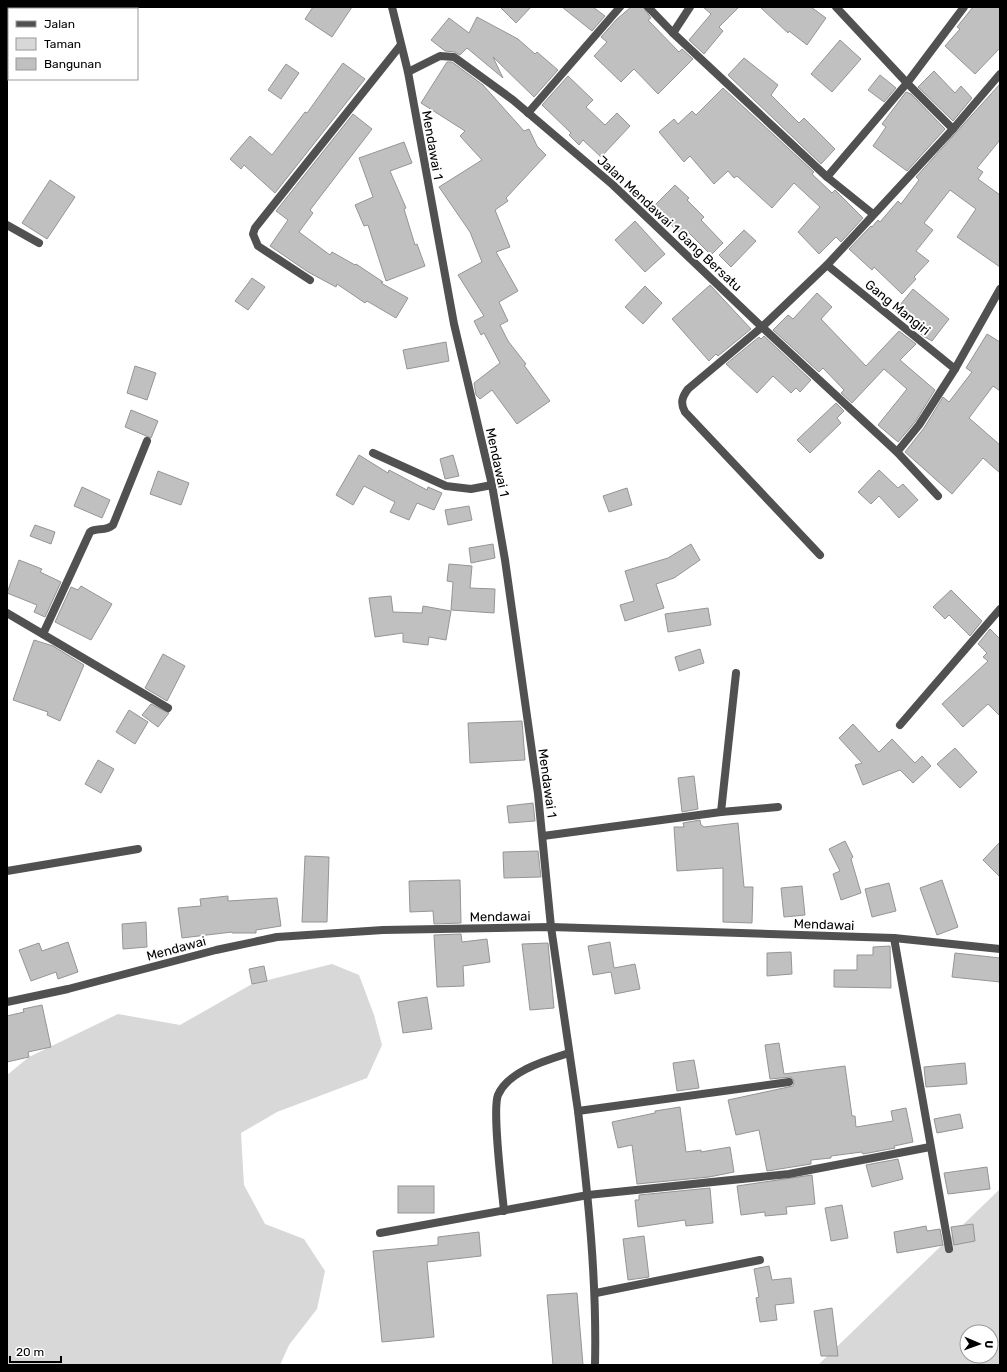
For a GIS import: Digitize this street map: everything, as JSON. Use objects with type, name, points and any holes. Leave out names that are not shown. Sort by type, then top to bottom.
[{"type":"street","name":"Mendawai 1","points":[[392,7],[400,46],[408,72],[454,324],[492,485],[505,560],[542,836],[551,927],[578,1110],[588,1195],[596,1293],[595,1365]]},
{"type":"street","points":[[528,113],[620,7]]},
{"type":"street","points":[[648,7],[673,34],[827,177],[873,214]]},
{"type":"street","points":[[673,34],[690,7]]},
{"type":"street","points":[[836,7],[907,83],[953,129]]},
{"type":"street","points":[[827,177],[907,83],[964,7]]},
{"type":"street","points":[[310,280],[258,246],[253,234],[254,228],[400,46]]},
{"type":"street","name":"Jalan Mendawai 1 Gang Bersatu","points":[[408,72],[440,56],[454,57],[528,113],[613,185],[762,328],[897,452],[938,496]]},
{"type":"street","points":[[820,555],[685,412],[682,407],[682,398],[688,389],[762,328],[827,265],[953,129],[1000,74]]},
{"type":"street","points":[[7,225],[39,243]]},
{"type":"street","name":"Gang Mangiri","points":[[827,265],[955,369]]},
{"type":"street","points":[[897,452],[918,425],[955,369],[1000,289]]},
{"type":"street","points":[[43,634],[90,532],[94,529],[105,530],[113,525],[147,441]]},
{"type":"street","points":[[373,453],[446,486],[471,489],[492,485]]},
{"type":"street","points":[[900,725],[1000,609]]},
{"type":"street","points":[[7,613],[168,708]]},
{"type":"street","points":[[721,812],[736,673]]},
{"type":"street","points":[[542,836],[721,812],[778,807]]},
{"type":"street","points":[[7,871],[138,849]]},
{"type":"street","name":"Mendawai","points":[[7,999],[68,989],[216,950],[277,937],[382,930],[551,927],[894,938],[1000,949]]},
{"type":"street","points":[[894,938],[949,1249]]},
{"type":"street","points":[[504,1211],[496,1115],[497,1096],[516,1075],[528,1068],[569,1052]]},
{"type":"street","points":[[578,1110],[789,1082]]},
{"type":"street","points":[[380,1233],[588,1195],[789,1174],[930,1147]]},
{"type":"street","points":[[596,1293],[760,1260]]},
{"type":"green space","points":[[332,964],[359,975],[374,1015],[382,1045],[367,1078],[277,1112],[241,1133],[244,1185],[265,1224],[304,1239],[325,1271],[317,1309],[289,1345],[280,1365],[7,1365],[7,1075],[29,1057],[118,1014],[180,1025],[252,984]]},
{"type":"green space","points":[[1000,1189],[1000,1365],[818,1365]]},
{"type":"building","points":[[313,7],[352,7],[332,37],[305,19]]},
{"type":"building","points":[[500,7],[531,7],[516,23]]},
{"type":"building","points":[[562,7],[593,7],[605,16],[592,31]]},
{"type":"building","points":[[631,7],[643,7],[651,18],[648,20],[679,52],[682,49],[693,59],[658,94],[634,69],[621,82],[594,56],[607,42],[601,37],[617,19]]},
{"type":"building","points":[[703,7],[739,7],[719,27],[723,31],[704,54],[689,40],[711,14]]},
{"type":"building","points":[[760,7],[811,7],[826,18],[807,45],[789,31],[788,33]]},
{"type":"building","points":[[973,7],[1000,7],[1000,48],[975,74],[945,46],[960,29],[957,27]]},
{"type":"building","points":[[477,17],[518,39],[535,54],[537,52],[558,70],[534,97],[493,57],[503,78],[467,48],[460,55],[455,52],[445,51],[431,40],[449,18],[469,33]]},
{"type":"building","points":[[840,40],[861,59],[832,92],[811,74]]},
{"type":"building","points":[[744,58],[778,85],[771,95],[799,123],[804,118],[835,149],[821,164],[728,75]]},
{"type":"building","points":[[447,62],[452,62],[483,85],[524,131],[529,129],[537,146],[546,155],[506,198],[508,201],[495,210],[510,247],[496,252],[518,291],[499,302],[508,321],[500,325],[508,341],[526,364],[524,365],[550,401],[517,424],[492,390],[480,399],[476,395],[474,383],[500,363],[484,333],[481,335],[474,321],[484,316],[458,275],[482,262],[470,232],[439,187],[482,160],[460,136],[465,131],[421,103]]},
{"type":"building","points":[[343,63],[365,79],[275,193],[244,165],[241,169],[230,159],[250,136],[272,155],[305,112],[307,113]]},
{"type":"building","points":[[286,64],[299,73],[281,99],[268,90]]},
{"type":"building","points":[[934,71],[955,93],[961,86],[972,98],[953,121],[918,87]]},
{"type":"building","points":[[880,75],[896,88],[884,102],[868,90]]},
{"type":"building","points":[[568,76],[593,100],[586,107],[605,125],[617,113],[630,126],[601,157],[583,140],[579,145],[569,135],[571,133],[542,105]]},
{"type":"building","points":[[1000,84],[1000,140],[977,168],[983,172],[978,179],[1000,195],[1000,267],[957,237],[976,209],[950,190],[924,223],[933,230],[916,251],[929,261],[914,277],[916,279],[902,294],[874,267],[872,270],[849,249],[871,226],[872,227],[878,220],[880,222],[898,201],[901,204],[919,180],[916,177]]},
{"type":"building","points":[[723,88],[814,172],[812,174],[832,193],[835,190],[863,218],[841,242],[836,237],[819,254],[798,232],[820,207],[794,183],[772,208],[737,176],[734,178],[728,171],[714,184],[690,156],[684,162],[659,132],[674,119],[678,124],[692,111],[696,115]]},
{"type":"building","points":[[906,92],[911,94],[945,129],[907,171],[873,146],[886,127],[882,124]]},
{"type":"building","points":[[353,114],[372,129],[310,210],[313,213],[299,232],[330,255],[332,252],[355,265],[356,264],[383,282],[381,283],[408,298],[396,318],[367,301],[365,303],[337,284],[336,287],[308,272],[270,246],[288,220],[276,211]]},
{"type":"building","points":[[404,142],[412,163],[390,171],[406,208],[404,209],[415,245],[417,244],[425,266],[386,281],[368,225],[364,226],[355,205],[373,197],[359,158]]},
{"type":"building","points":[[50,180],[75,197],[47,239],[22,223]]},
{"type":"building","points":[[675,185],[689,198],[687,200],[704,217],[701,220],[723,243],[711,255],[689,233],[684,238],[653,207]]},
{"type":"building","points":[[635,221],[665,254],[645,272],[615,240]]},
{"type":"building","points":[[744,230],[756,241],[731,267],[719,255]]},
{"type":"building","points":[[252,278],[265,287],[248,310],[235,301]]},
{"type":"building","points":[[710,285],[751,329],[718,356],[716,354],[709,361],[672,319]]},
{"type":"building","points":[[645,286],[662,303],[643,324],[625,307]]},
{"type":"building","points":[[913,289],[949,319],[932,341],[923,336],[895,311]]},
{"type":"building","points":[[817,293],[832,307],[821,319],[866,366],[899,331],[916,344],[900,360],[935,390],[915,422],[898,442],[878,425],[907,389],[884,369],[852,403],[841,393],[844,390],[823,368],[819,372],[773,330],[788,315],[793,319]]},
{"type":"building","points":[[987,334],[1000,342],[1000,391],[993,386],[969,418],[1000,445],[1000,473],[983,458],[952,494],[905,452],[924,428],[943,397],[949,402],[972,372],[966,368]]},
{"type":"building","points":[[764,336],[811,380],[800,392],[796,388],[791,393],[773,376],[757,393],[726,364],[759,337],[761,339]]},
{"type":"building","points":[[446,342],[449,361],[407,369],[403,350]]},
{"type":"building","points":[[135,366],[156,373],[147,400],[127,393]]},
{"type":"building","points":[[836,403],[844,411],[837,418],[841,423],[810,453],[797,440]]},
{"type":"building","points":[[131,410],[158,421],[151,438],[125,427]]},
{"type":"building","points":[[359,455],[388,473],[389,470],[427,490],[428,487],[442,493],[434,510],[417,503],[409,520],[390,512],[395,502],[364,486],[353,505],[336,495]]},
{"type":"building","points":[[453,455],[459,476],[445,479],[440,459]]},
{"type":"building","points":[[879,470],[898,488],[903,484],[918,500],[899,518],[879,496],[871,504],[858,492]]},
{"type":"building","points":[[158,471],[189,483],[181,505],[150,494]]},
{"type":"building","points":[[82,487],[110,500],[102,518],[74,506]]},
{"type":"building","points":[[627,488],[632,505],[609,512],[603,496]]},
{"type":"building","points":[[469,506],[472,520],[448,525],[445,510]]},
{"type":"building","points":[[35,525],[55,532],[51,544],[30,536]]},
{"type":"building","points":[[493,544],[495,558],[471,563],[469,548]]},
{"type":"building","points":[[691,544],[700,560],[674,578],[656,584],[664,608],[625,621],[620,605],[634,601],[625,571],[668,558]]},
{"type":"building","points":[[19,560],[42,569],[40,572],[61,582],[45,617],[34,612],[37,605],[7,593]]},
{"type":"building","points":[[449,564],[472,566],[470,588],[495,589],[494,613],[451,610],[453,582],[447,581]]},
{"type":"building","points":[[81,586],[112,604],[91,640],[55,622],[71,587],[78,590]]},
{"type":"building","points":[[951,590],[982,621],[970,636],[949,615],[945,619],[933,607]]},
{"type":"building","points":[[391,596],[393,612],[422,613],[423,606],[451,611],[446,640],[429,637],[428,645],[403,642],[403,633],[375,637],[369,598]]},
{"type":"building","points":[[708,608],[711,625],[668,632],[665,614]]},
{"type":"building","points":[[990,629],[1000,639],[1000,716],[988,704],[963,727],[942,704],[988,661],[983,657],[987,653],[978,644]]},
{"type":"building","points":[[34,640],[53,646],[84,665],[60,721],[47,715],[48,712],[13,700]]},
{"type":"building","points":[[700,649],[704,663],[679,671],[675,657]]},
{"type":"building","points":[[163,654],[185,666],[167,701],[145,688]]},
{"type":"building","points":[[151,704],[169,713],[158,727],[142,715]]},
{"type":"building","points":[[129,710],[148,722],[135,744],[116,732]]},
{"type":"building","points":[[522,721],[525,760],[470,763],[468,723]]},
{"type":"building","points":[[853,724],[879,752],[892,739],[915,763],[922,756],[931,766],[913,783],[900,770],[863,785],[855,765],[862,763],[839,738]]},
{"type":"building","points":[[955,748],[977,772],[960,788],[937,764]]},
{"type":"building","points":[[98,760],[114,769],[101,793],[85,784]]},
{"type":"building","points":[[694,776],[698,809],[682,812],[678,778]]},
{"type":"building","points":[[533,803],[535,821],[509,823],[507,806]]},
{"type":"building","points":[[700,820],[701,825],[704,827],[738,823],[744,887],[753,887],[752,923],[723,922],[723,868],[677,871],[674,827],[684,827],[683,823]]},
{"type":"building","points":[[845,841],[853,857],[851,859],[861,893],[841,900],[833,874],[840,871],[829,849]]},
{"type":"building","points":[[1000,842],[1000,877],[983,860]]},
{"type":"building","points":[[538,851],[541,877],[504,878],[503,852]]},
{"type":"building","points":[[305,856],[329,857],[327,922],[302,922]]},
{"type":"building","points":[[460,880],[461,923],[434,924],[433,911],[410,912],[409,881]]},
{"type":"building","points":[[942,880],[958,927],[937,935],[920,888]]},
{"type":"building","points":[[889,883],[896,911],[872,917],[865,889]]},
{"type":"building","points":[[802,886],[805,915],[784,917],[781,888]]},
{"type":"building","points":[[228,896],[228,901],[277,898],[281,926],[256,930],[256,933],[232,932],[182,938],[178,908],[201,906],[200,899]]},
{"type":"building","points":[[146,922],[147,947],[123,949],[122,924]]},
{"type":"building","points":[[461,934],[462,942],[487,939],[490,962],[463,966],[464,986],[437,987],[434,935]]},
{"type":"building","points":[[68,942],[78,972],[58,979],[56,972],[31,981],[19,950],[39,943],[42,951]]},
{"type":"building","points":[[610,942],[614,968],[635,964],[640,989],[615,994],[611,972],[593,975],[588,946]]},
{"type":"building","points":[[548,943],[554,1008],[530,1010],[522,944]]},
{"type":"building","points":[[890,946],[891,988],[834,987],[834,970],[857,970],[857,955],[873,955],[873,947]]},
{"type":"building","points":[[791,952],[792,974],[767,976],[767,953]]},
{"type":"building","points":[[955,953],[1000,958],[1000,982],[952,977]]},
{"type":"building","points":[[264,966],[267,981],[252,984],[249,969]]},
{"type":"building","points":[[427,997],[432,1029],[403,1033],[398,1002]]},
{"type":"building","points":[[42,1005],[51,1047],[28,1052],[29,1057],[7,1062],[7,1016],[24,1012],[23,1009]]},
{"type":"building","points":[[779,1043],[784,1074],[845,1066],[852,1116],[855,1116],[856,1127],[893,1121],[891,1111],[906,1108],[913,1142],[894,1146],[895,1148],[863,1154],[862,1152],[831,1156],[831,1158],[811,1160],[811,1164],[767,1171],[759,1130],[736,1135],[728,1100],[793,1086],[794,1081],[791,1077],[770,1079],[765,1045]]},
{"type":"building","points":[[694,1060],[699,1088],[677,1091],[673,1063]]},
{"type":"building","points":[[965,1063],[967,1084],[926,1087],[924,1067]]},
{"type":"building","points":[[680,1107],[686,1152],[701,1150],[701,1152],[730,1147],[734,1172],[709,1177],[637,1184],[632,1145],[618,1148],[612,1122],[655,1113],[655,1111]]},
{"type":"building","points":[[960,1114],[963,1128],[937,1133],[934,1119]]},
{"type":"building","points":[[898,1159],[903,1179],[872,1187],[866,1165]]},
{"type":"building","points":[[987,1167],[990,1189],[948,1194],[944,1173]]},
{"type":"building","points":[[812,1175],[815,1204],[786,1207],[787,1214],[765,1216],[765,1212],[741,1215],[737,1186]]},
{"type":"building","points":[[398,1186],[434,1186],[434,1213],[398,1213]]},
{"type":"building","points":[[710,1188],[713,1223],[686,1226],[685,1220],[638,1227],[635,1200],[639,1200],[639,1195]]},
{"type":"building","points":[[842,1205],[848,1238],[831,1241],[825,1208]]},
{"type":"building","points":[[973,1224],[975,1241],[954,1245],[951,1227]]},
{"type":"building","points":[[926,1226],[927,1231],[940,1229],[943,1245],[897,1253],[894,1232]]},
{"type":"building","points":[[479,1232],[481,1256],[427,1262],[434,1337],[382,1342],[373,1251],[438,1245],[438,1237]]},
{"type":"building","points":[[644,1236],[649,1277],[628,1280],[623,1239]]},
{"type":"building","points":[[769,1266],[772,1280],[791,1278],[794,1303],[775,1305],[777,1320],[760,1322],[756,1298],[759,1297],[754,1269]]},
{"type":"building","points":[[577,1293],[583,1365],[553,1365],[547,1295]]},
{"type":"building","points":[[832,1308],[838,1356],[821,1356],[814,1311]]}]
